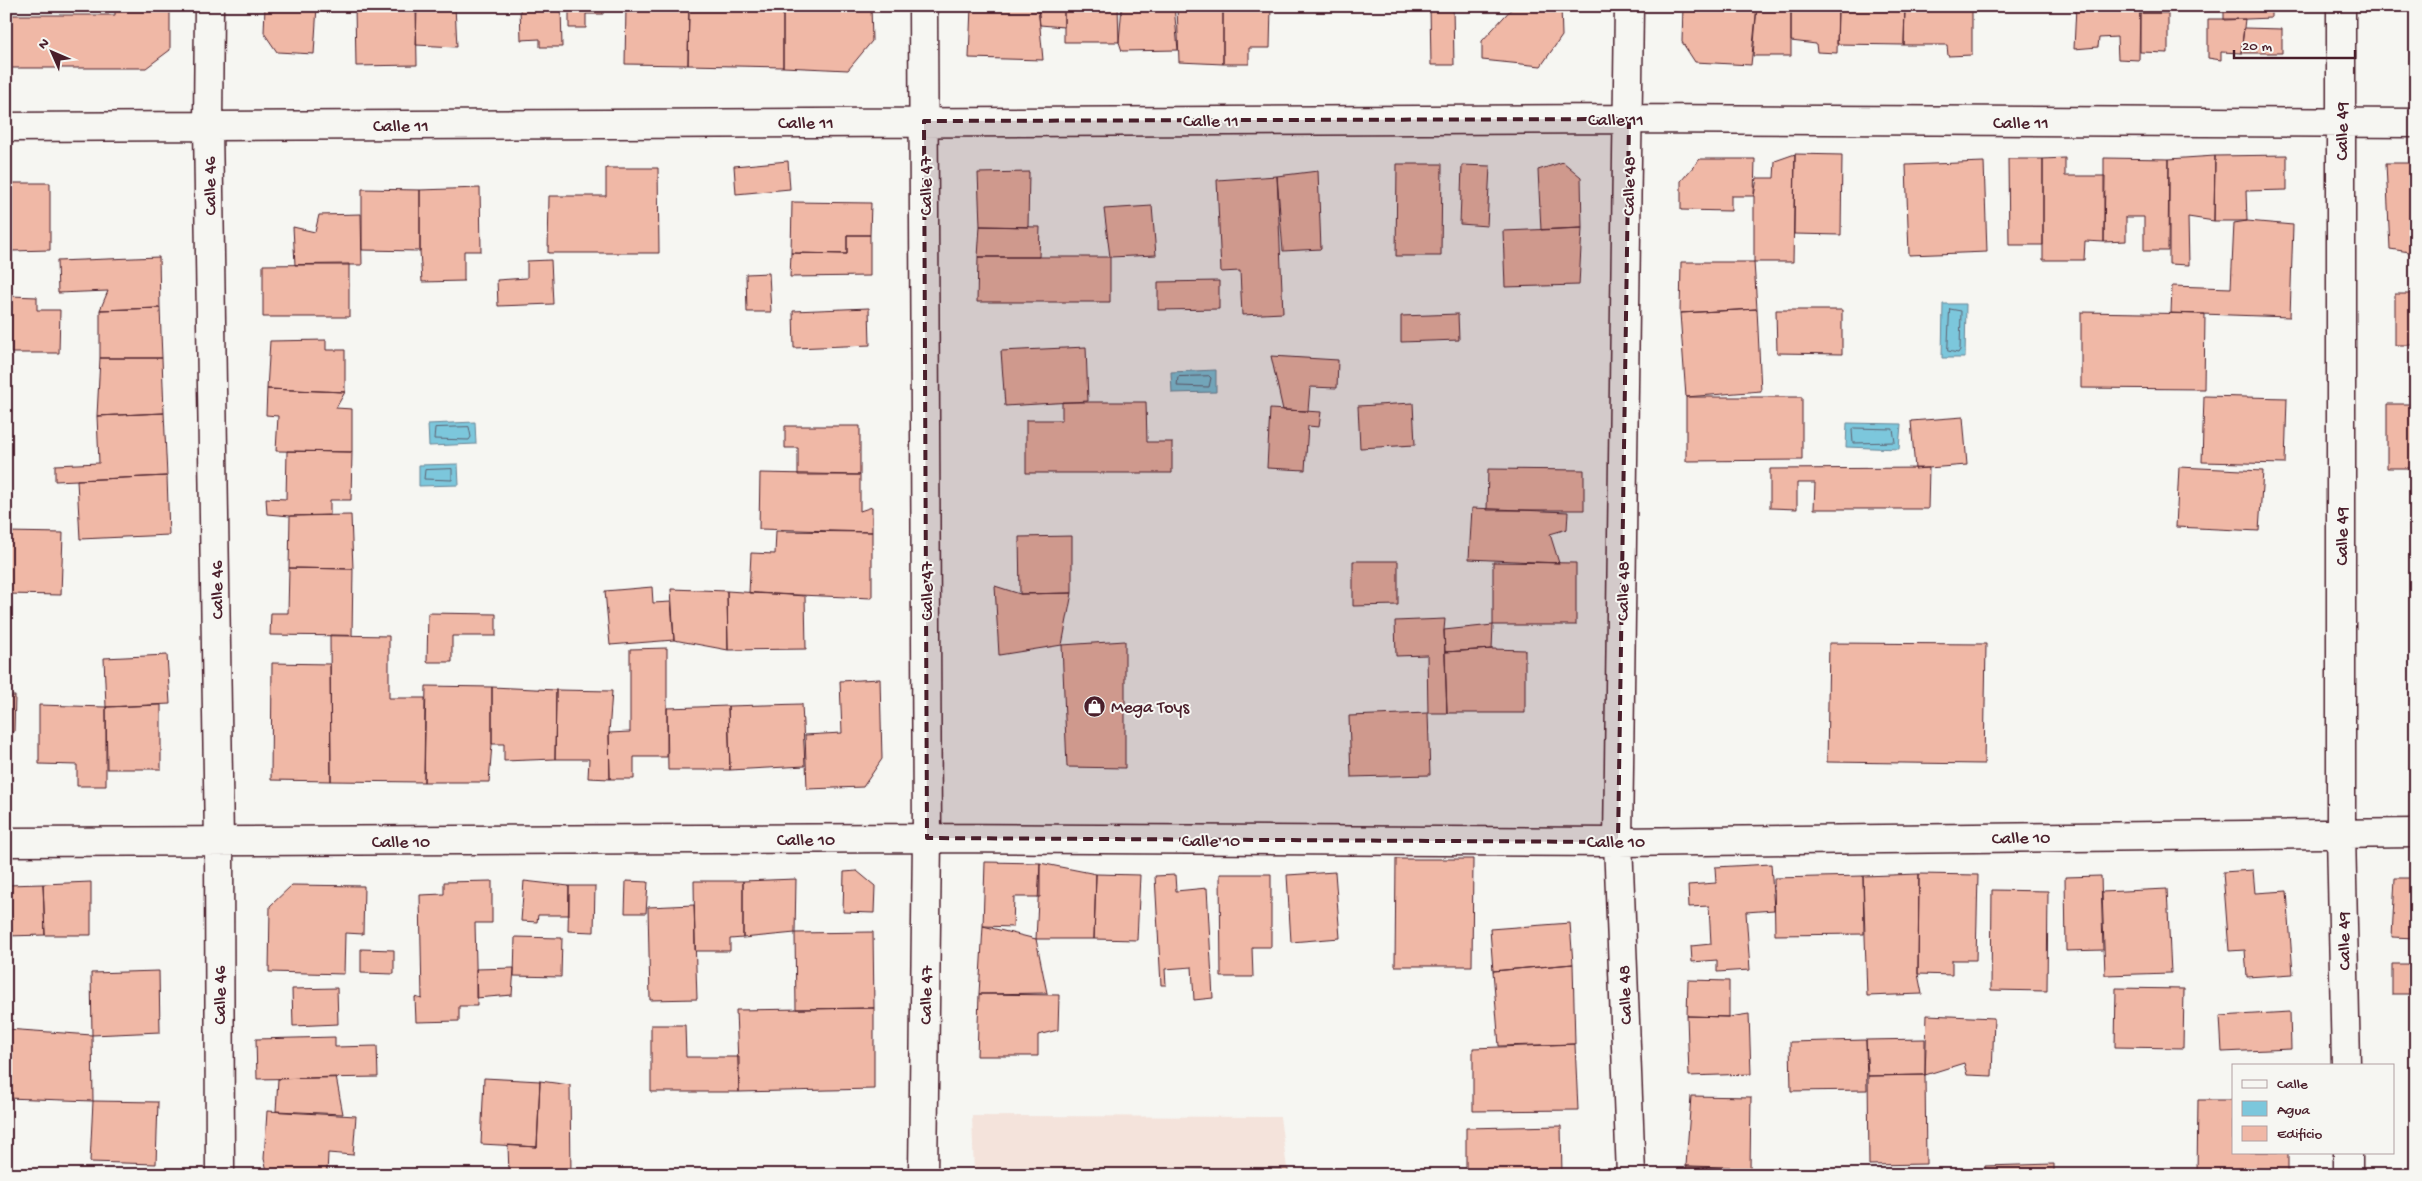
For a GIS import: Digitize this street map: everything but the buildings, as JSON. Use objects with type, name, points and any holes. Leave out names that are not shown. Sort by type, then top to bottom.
[{"type":"street","name":"Calle 46","points":[[209,6],[208,126],[219,842],[220,1175]]},
{"type":"street","name":"Calle 47","points":[[923,6],[927,838],[923,1175]]},
{"type":"street","name":"Calle 48","points":[[1629,6],[1618,842],[1631,1175]]},
{"type":"street","name":"Calle 49","points":[[2341,6],[2341,833],[2346,1064]]},
{"type":"street","name":"Calle 11","points":[[6,126],[1629,119],[2416,123]]},
{"type":"street","name":"Calle 10","points":[[6,842],[927,838],[1618,842],[2416,833]]},
{"type":"street","points":[[2348,1154],[2348,1175]]},
{"type":"highlighted area","points":[[1629,119],[1618,842],[927,838],[924,121]]},
{"type":"shaded area","points":[[972,1116],[1280,1117],[1288,1175],[974,1175]]},
{"type":"water","points":[[1943,304],[1966,304],[1965,358],[1942,358]]},
{"type":"water","points":[[1216,370],[1216,392],[1172,393],[1171,372]]},
{"type":"water","points":[[475,422],[476,444],[429,446],[428,424]]},
{"type":"water","points":[[1847,423],[1901,424],[1899,449],[1846,447]]},
{"type":"water","points":[[458,464],[459,485],[419,486],[419,465]]},
{"type":"place","name":"Mega Toys","points":[[1095,706]]}]
